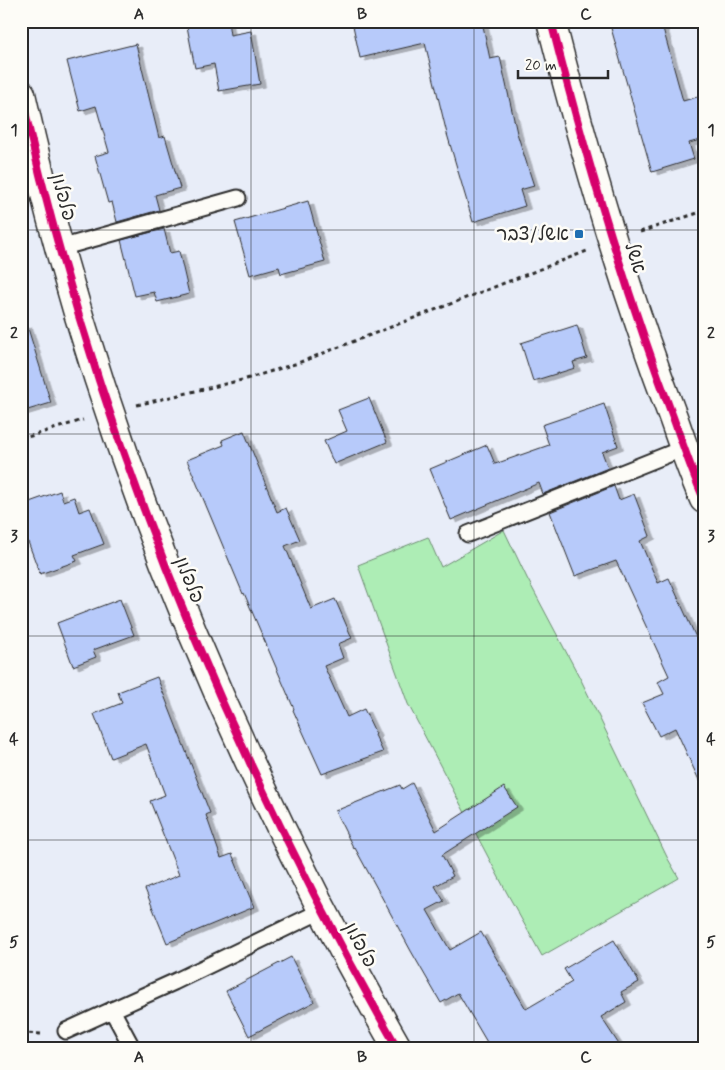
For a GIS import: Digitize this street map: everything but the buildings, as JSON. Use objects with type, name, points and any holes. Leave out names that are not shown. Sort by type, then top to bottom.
[{"type":"street","name":"אשל","points":[[551,21],[612,241],[650,358],[704,499]]},
{"type":"street","name":"פלפלון","points":[[21,94],[46,198],[109,412],[178,597],[224,706],[274,814],[322,910],[398,1049]]},
{"type":"lane","points":[[60,248],[238,198]]},
{"type":"lane","points":[[468,534],[684,448]]},
{"type":"lane","points":[[66,1031],[174,982],[322,910]]},
{"type":"lane","points":[[112,1010],[132,1049]]},
{"type":"path","points":[[21,439],[109,412],[246,379],[298,362],[612,241],[704,211]]},
{"type":"green space","points":[[504,530],[679,878],[542,956],[408,704],[358,565],[428,537],[441,567]]},
{"type":"cycle path","points":[[551,21],[592,171],[638,320],[704,499]]},
{"type":"cycle path","points":[[21,94],[51,219],[87,343],[128,465],[174,585],[224,704],[278,821],[336,936],[398,1049]]},
{"type":"place","name":"אשל/צבר","points":[[579,234]]}]
